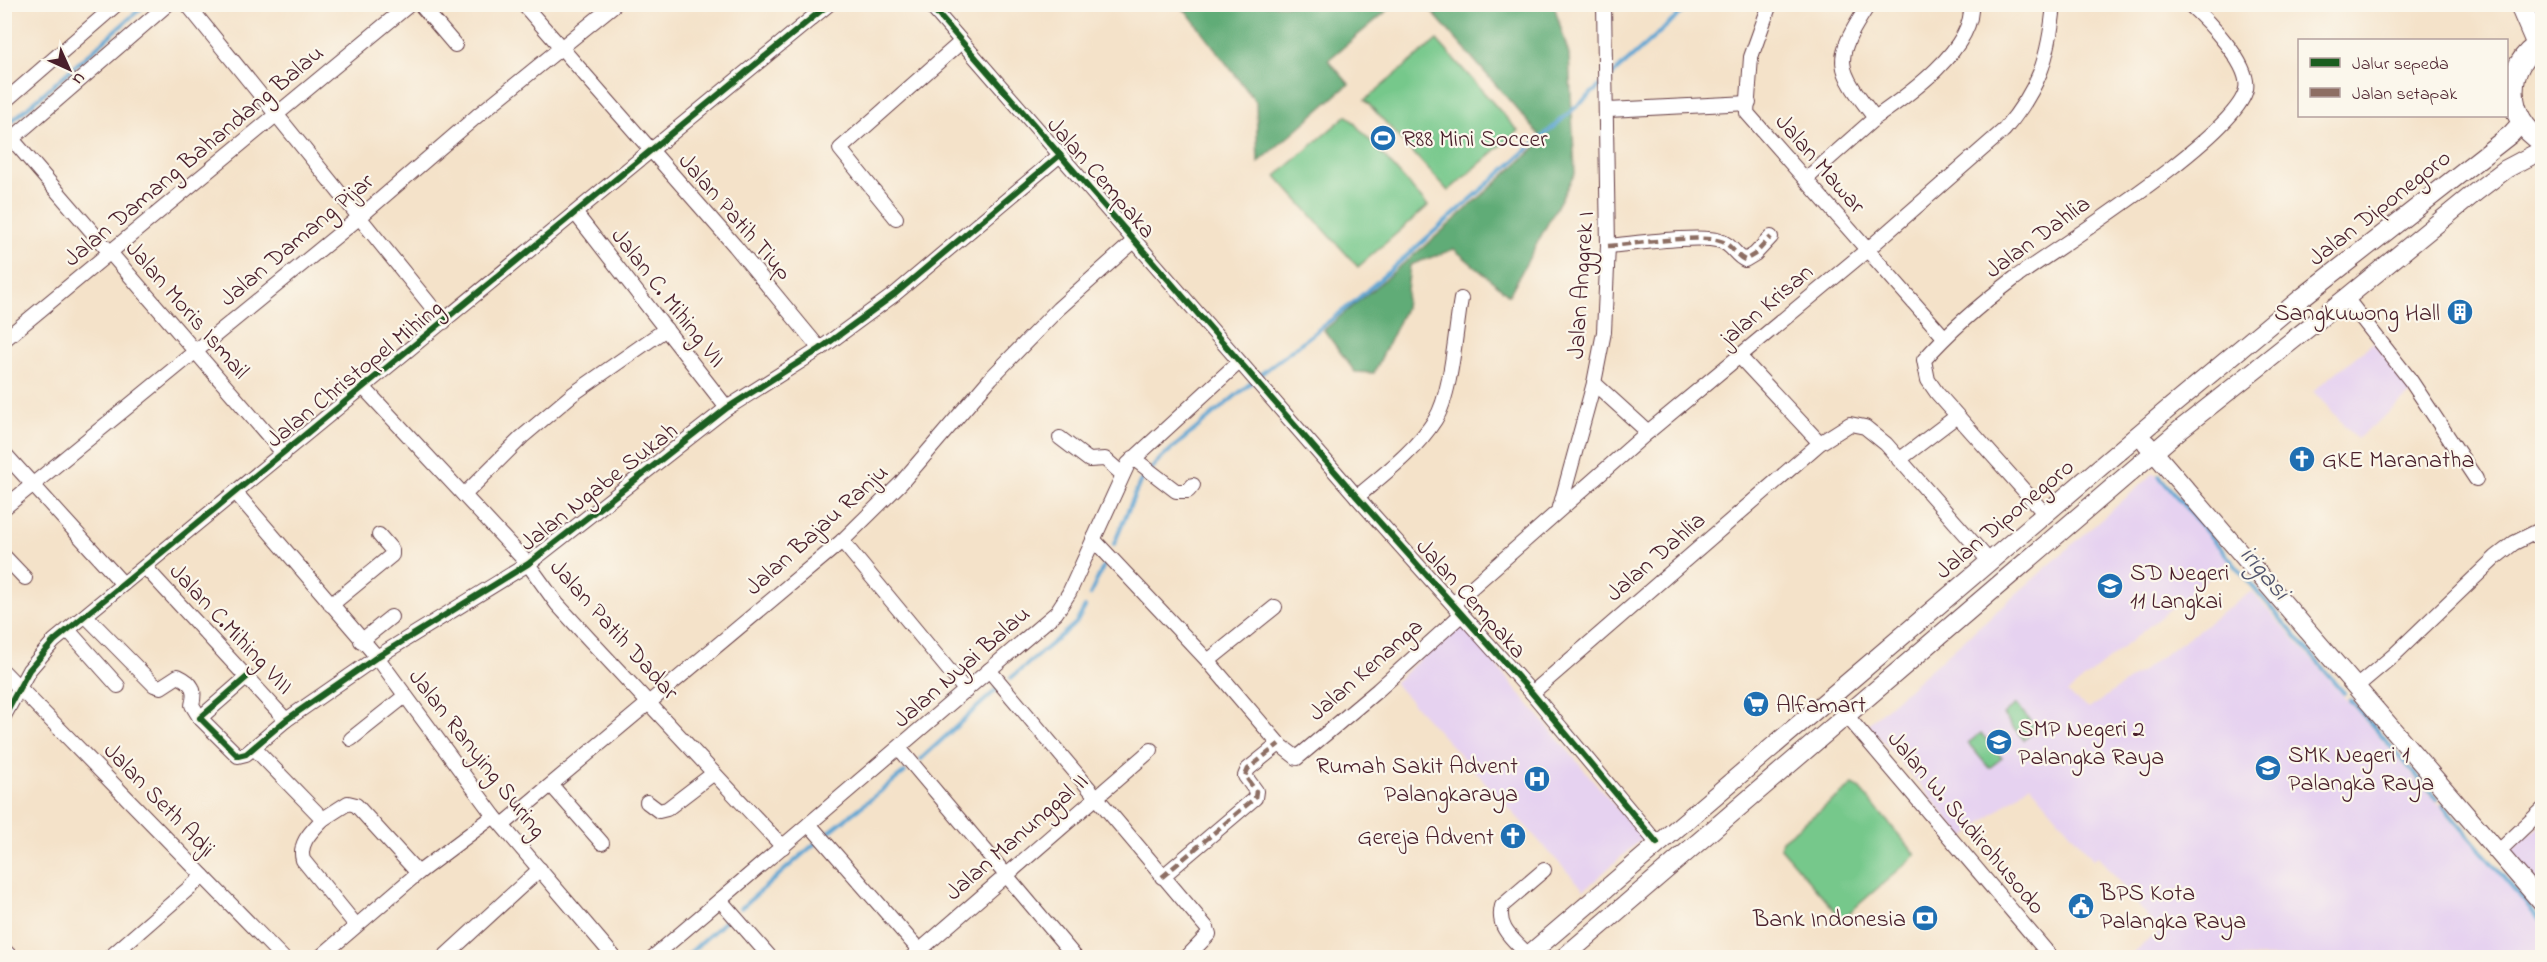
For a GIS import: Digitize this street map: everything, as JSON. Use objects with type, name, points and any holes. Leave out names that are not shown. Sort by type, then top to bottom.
[{"type":"highway","points":[[2520,4],[2540,44],[2527,55],[2513,81],[2514,102],[2521,123],[2542,141]]},
{"type":"main road","name":"Jalan Diponegoro","points":[[1526,956],[2139,435],[2304,297],[2511,134],[2521,123]]},
{"type":"main road","name":"Jalan Diponegoro","points":[[1563,957],[2154,452],[2477,191],[2506,169],[2542,150]]},
{"type":"main road","points":[[2139,435],[2542,903]]},
{"type":"main road","points":[[1658,843],[1675,862]]},
{"type":"main road","points":[[1564,925],[1580,942]]},
{"type":"street","points":[[7,94],[117,4]]},
{"type":"street","points":[[8,142],[168,4]]},
{"type":"street","points":[[187,4],[276,116],[361,216],[444,322]]},
{"type":"street","name":"Jalan Damang Bahandang Balau","points":[[4,340],[410,4]]},
{"type":"street","points":[[420,4],[455,45]]},
{"type":"street","name":"Jalan Patih Tiup","points":[[523,4],[650,153],[735,246],[820,349]]},
{"type":"street","name":"Jalan Damang Pijar","points":[[4,508],[361,216],[477,116],[615,4]]},
{"type":"street","name":"Jalan Christopel Mihing","points":[[4,716],[19,687],[43,653],[68,630],[829,4]]},
{"type":"street","name":"Jalan Cempaka","points":[[929,4],[1357,496],[1532,693],[1658,843]]},
{"type":"street","name":"Jalan Anggrek I","points":[[1560,509],[1594,383],[1604,332],[1608,246],[1608,110],[1604,4]]},
{"type":"street","name":"Jalan Mawar","points":[[1770,4],[1751,57],[1747,113],[1944,337]]},
{"type":"street","points":[[1869,4],[1853,29],[1841,60],[1850,86],[1875,118]]},
{"type":"street","points":[[1806,179],[1875,118],[1908,95],[1951,51],[1972,18],[1971,4]]},
{"type":"street","name":"jalan Krisan","points":[[1457,609],[1560,509],[1648,432],[1867,250],[2004,130],[2021,109],[2042,69],[2050,46],[2054,4]]},
{"type":"street","name":"Jalan Dahlia","points":[[2045,514],[1937,393],[1924,370],[1924,360],[1944,337],[2016,278],[2165,174],[2216,129],[2239,104],[2246,89],[2245,74],[2228,46],[2189,4]]},
{"type":"street","points":[[896,218],[840,149],[962,42]]},
{"type":"street","name":"Jalan Mawar","points":[[1608,110],[1749,103]]},
{"type":"street","name":"Jalan Moris Ismail","points":[[8,142],[196,350],[284,454]]},
{"type":"street","name":"Jalan Ngabe Sukah","points":[[254,748],[286,720],[377,657],[528,564],[727,408],[820,349],[905,285],[1060,155]]},
{"type":"street","name":"Jalan C. Mihing VII","points":[[576,214],[727,408]]},
{"type":"street","points":[[1608,246],[1708,239],[1727,244],[1740,258],[1746,260],[1771,237]]},
{"type":"street","name":"Jalan Bajau Ranju","points":[[319,957],[355,924],[418,873],[552,786],[842,541],[901,483],[992,378],[1058,309],[1134,241]]},
{"type":"street","points":[[2346,298],[2411,381],[2476,479]]},
{"type":"street","points":[[1357,496],[1397,462],[1436,418],[1444,397],[1461,299]]},
{"type":"street","points":[[464,495],[522,437],[573,393],[666,329]]},
{"type":"street","points":[[1739,356],[1820,443]]},
{"type":"street","name":"Jalan Nyai Balau","points":[[652,957],[726,906],[783,847],[815,830],[904,755],[966,691],[995,677],[1063,604],[1099,544],[1122,474],[1140,464],[1248,371]]},
{"type":"street","points":[[1594,383],[1648,432]]},
{"type":"street","name":"Jalan Patih Dadar","points":[[364,388],[528,564],[557,604],[783,847]]},
{"type":"street","points":[[1899,460],[1957,416]]},
{"type":"street","name":"Jalan Dahlia","points":[[1532,693],[1820,443],[1850,424],[1860,425],[1872,431],[1990,562]]},
{"type":"street","points":[[1060,438],[1089,460],[1105,459],[1122,474]]},
{"type":"street","points":[[4,453],[123,584]]},
{"type":"street","points":[[1140,464],[1176,492],[1188,491],[1193,485]]},
{"type":"street","name":"Jalan Ranying Suring","points":[[236,493],[361,642],[377,657],[499,820],[615,957]]},
{"type":"street","points":[[2356,687],[2394,655],[2496,557],[2514,543],[2542,529]]},
{"type":"street","points":[[331,605],[392,555],[392,550],[379,535]]},
{"type":"street","points":[[842,541],[966,691]]},
{"type":"street","points":[[1099,544],[1208,661],[1279,744],[1248,770],[1245,776],[1256,791],[1255,798],[1162,877]]},
{"type":"street","points":[[4,556],[25,578]]},
{"type":"street","name":"Jalan C.Mihing VIII","points":[[145,567],[286,720]]},
{"type":"street","points":[[1208,661],[1275,607]]},
{"type":"street","name":"Jalan Kenanga","points":[[1279,744],[1297,758],[1378,690],[1457,609]]},
{"type":"street","points":[[86,616],[154,685],[161,687],[178,676],[194,687],[192,705],[200,718],[238,756],[254,748],[322,819]]},
{"type":"street","points":[[361,642],[392,617]]},
{"type":"street","points":[[68,630],[118,686]]},
{"type":"street","name":"Jalan Seth Adji","points":[[4,672],[283,957]]},
{"type":"street","points":[[200,718],[247,677]]},
{"type":"street","points":[[995,677],[1209,934],[1186,957]]},
{"type":"street","points":[[351,739],[405,696]]},
{"type":"street","name":"Jalan W. Sudirohusodo","points":[[1847,716],[2052,957]]},
{"type":"street","name":"Jalan Manunggal II","points":[[919,955],[1005,874],[1151,750]]},
{"type":"street","points":[[904,755],[1076,957]]},
{"type":"street","points":[[647,802],[659,811],[667,809],[714,773]]},
{"type":"street","points":[[552,786],[602,843]]},
{"type":"street","points":[[355,924],[303,860],[301,852],[303,842],[322,819],[348,803],[356,805],[418,873]]},
{"type":"street","points":[[2498,852],[2542,810]]},
{"type":"street","points":[[815,830],[919,955]]},
{"type":"street","points":[[443,957],[540,869]]},
{"type":"street","points":[[1526,956],[1503,928],[1500,913],[1502,906],[1544,870]]},
{"type":"street","points":[[109,957],[203,876]]},
{"type":"street","points":[[726,906],[771,957]]},
{"type":"street","points":[[4,950],[12,957]]},
{"type":"shaded area","points":[[2374,342],[2412,393],[2357,439],[2313,391]]},
{"type":"shaded area","name":"SMK Negeri 1 Palangka Raya","points":[[2154,473],[2229,561],[2067,693],[2089,709],[2252,591],[2542,924],[2542,957],[2128,957],[2159,931],[2098,856],[2093,859],[2030,785],[1964,837],[1868,724]]},
{"type":"shaded area","name":"Rumah Sakit Advent Palangkaraya","points":[[1460,623],[1642,838],[1584,890],[1394,683]]},
{"type":"shaded area","points":[[2542,824],[2542,888],[2510,850]]},
{"type":"green space","points":[[1177,5],[1394,5],[1328,60],[1349,84],[1258,163],[1256,102],[1187,12]]},
{"type":"green space","points":[[1426,5],[1554,5],[1569,55],[1575,173],[1509,295],[1454,249],[1410,265],[1405,308],[1374,373],[1355,372],[1324,330],[1433,239],[1544,140]]},
{"type":"green space","points":[[1437,40],[1518,131],[1448,191],[1365,100]]},
{"type":"green space","points":[[1347,115],[1428,206],[1358,267],[1276,176]]},
{"type":"green space","points":[[2016,704],[2037,729],[2024,740],[2003,715]]},
{"type":"green space","points":[[1981,733],[2002,758],[1989,768],[1968,743]]},
{"type":"green space","points":[[1853,785],[1859,788],[1916,855],[1842,919],[1780,847],[1782,840]]},
{"type":"waterway","points":[[4,128],[146,4]]},
{"type":"waterway","points":[[1609,78],[1691,4]]},
{"type":"waterway","points":[[1257,377],[1354,302],[1601,85]]},
{"type":"waterway","points":[[1114,544],[1140,482],[1161,458],[1252,382]]},
{"type":"waterway","name":"irigasi","points":[[2159,476],[2344,693]]},
{"type":"waterway","points":[[1090,595],[1104,565]]},
{"type":"waterway","points":[[1011,678],[1076,623],[1085,607]]},
{"type":"waterway","points":[[921,759],[997,689]]},
{"type":"waterway","name":"irigasi","points":[[2350,700],[2437,799]]},
{"type":"waterway","points":[[829,832],[905,772]]},
{"type":"waterway","name":"irigasi","points":[[2442,805],[2542,922]]},
{"type":"waterway","points":[[741,908],[819,840]]},
{"type":"waterway","points":[[684,958],[725,921]]},
{"type":"marked path","points":[[1608,246],[1682,239],[1710,239],[1731,247],[1745,260],[1755,254],[1771,237]]},
{"type":"marked path","points":[[1162,877],[1255,798],[1256,791],[1245,776],[1248,769],[1279,744]]},
{"type":"cycle path","points":[[4,716],[29,670],[54,641],[829,4]]},
{"type":"cycle path","points":[[929,4],[1357,497],[1532,693],[1657,843]]},
{"type":"cycle path","points":[[247,677],[200,718],[238,756],[246,754],[286,720],[377,657],[528,564],[727,408],[820,349],[895,294],[1060,155]]},
{"type":"place","name":"R88 Mini Soccer","points":[[1383,138]]},
{"type":"place","name":"Sangkuwong Hall","points":[[2460,312]]},
{"type":"place","name":"GKE Maranatha","points":[[2302,459]]},
{"type":"place","name":"SD Negeri 11 Langkai","points":[[2110,586]]},
{"type":"place","name":"Alfamart","points":[[1756,704]]},
{"type":"place","name":"SMP Negeri 2 Palangka Raya","points":[[1999,742]]},
{"type":"place","name":"SMK Negeri 1 Palangka Raya","points":[[2268,768]]},
{"type":"place","name":"Rumah Sakit Advent Palangkaraya","points":[[1537,779]]},
{"type":"place","name":"Gereja Advent","points":[[1513,836]]},
{"type":"place","name":"BPS Kota Palangka Raya","points":[[2081,906]]},
{"type":"place","name":"Bank Indonesia","points":[[1925,918]]}]
